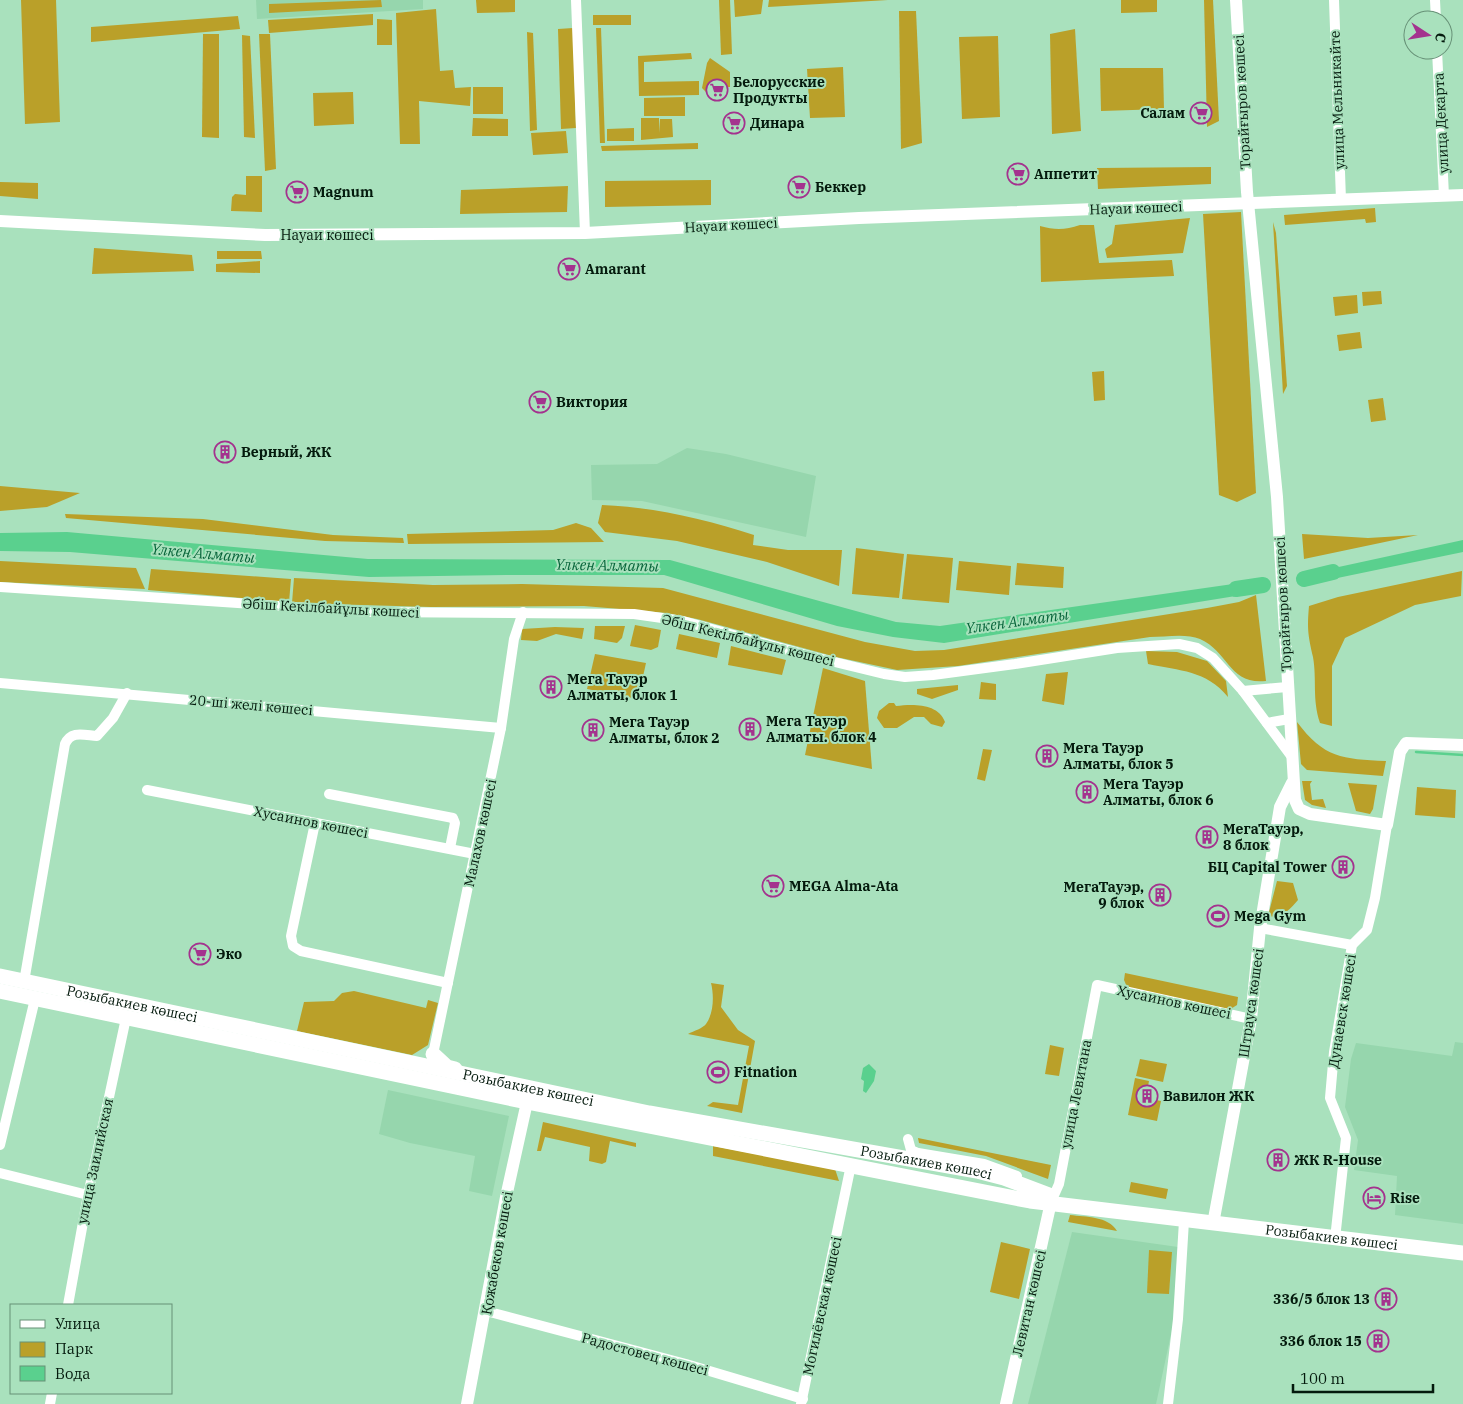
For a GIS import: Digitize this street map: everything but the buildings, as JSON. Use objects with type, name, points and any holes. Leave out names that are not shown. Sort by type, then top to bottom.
[{"type":"main road","name":"Розыбакиев көшесі","points":[[0,976],[430,1068],[528,1096],[1030,1201],[1050,1199],[1184,1221],[1463,1253]]},
{"type":"main road","name":"Розыбакиев көшесі","points":[[0,991],[126,1018],[430,1068],[447,1067],[479,1074],[512,1085],[528,1096],[670,1117],[977,1171],[1029,1187],[1050,1199]]},
{"type":"street","points":[[576,0],[585,233]]},
{"type":"street","name":"Торайғыров көшесі","points":[[1236,0],[1248,204],[1272,458],[1292,757],[1292,783],[1295,800],[1299,808],[1310,814],[1387,825]]},
{"type":"street","name":"улица Мельникайте","points":[[1334,0],[1341,200]]},
{"type":"street","name":"улица Декарта","points":[[1437,60],[1444,196]]},
{"type":"street","name":"Науаи көшесі","points":[[0,220],[265,235],[585,233],[859,218],[1463,195]]},
{"type":"street","name":"Әбіш Кекілбайұлы көшесі","points":[[0,587],[370,612],[634,614],[683,621],[884,674],[905,677],[933,676],[1117,648],[1179,644],[1198,648],[1213,658],[1243,691],[1292,757]]},
{"type":"street","name":"Малахов көшесі","points":[[430,1068],[501,728],[514,640],[523,612]]},
{"type":"street","name":"20-ші желі көшесі","points":[[0,683],[501,728]]},
{"type":"street","points":[[1243,691],[1287,683]]},
{"type":"street","points":[[24,982],[64,744],[73,734],[97,736],[113,718],[127,693]]},
{"type":"street","points":[[1266,723],[1289,719]]},
{"type":"street","name":"Дунаевск көшесі","points":[[1335,1239],[1346,1138],[1330,1098],[1334,1052],[1352,945],[1367,930],[1375,898],[1399,758],[1406,743],[1463,745]]},
{"type":"street","name":"Штрауса көшесі","points":[[1213,1224],[1251,1019],[1260,928],[1280,807],[1292,783]]},
{"type":"street","name":"Хусаинов көшесі","points":[[148,790],[475,854]]},
{"type":"street","points":[[329,794],[453,818],[455,823],[450,848]]},
{"type":"street","points":[[315,823],[291,936],[293,946],[301,951],[448,983]]},
{"type":"street","points":[[1260,928],[1352,945]]},
{"type":"street","name":"Хусаинов көшесі","points":[[1097,985],[1251,1019]]},
{"type":"street","name":"улица Левитана","points":[[1050,1199],[1059,1184],[1097,985]]},
{"type":"street","points":[[0,1145],[35,999]]},
{"type":"street","name":"улица Заилийская","points":[[68,1304],[88,1195],[126,1018]]},
{"type":"street","name":"Қожабеков көшесі","points":[[468,1404],[506,1197],[528,1096]]},
{"type":"street","points":[[908,1139],[912,1150],[918,1153],[1002,1169],[1028,1182],[1050,1199]]},
{"type":"street","name":"Могилёвская көшесі","points":[[802,1402],[851,1165]]},
{"type":"street","points":[[0,1173],[88,1195]]},
{"type":"street","name":"Левитан көшесі","points":[[1006,1404],[1050,1199]]},
{"type":"street","points":[[1168,1404],[1178,1319],[1184,1221]]},
{"type":"street","name":"Радостовец көшесі","points":[[486,1311],[686,1364],[802,1402]]},
{"type":"shaded area","points":[[256,0],[423,0],[423,9],[257,19]]},
{"type":"shaded area","points":[[687,448],[726,454],[816,476],[806,537],[642,501],[592,500],[591,465],[657,464]]},
{"type":"shaded area","points":[[1455,1042],[1463,1043],[1463,1224],[1395,1215],[1397,1176],[1354,1170],[1358,1140],[1345,1107],[1351,1059],[1356,1043],[1452,1056]]},
{"type":"shaded area","points":[[388,1090],[509,1116],[492,1196],[469,1191],[475,1156],[410,1143],[379,1134]]},
{"type":"shaded area","points":[[1072,1232],[1178,1247],[1173,1325],[1156,1404],[1028,1404]]},
{"type":"green space","points":[[21,0],[56,0],[60,122],[25,124]]},
{"type":"green space","points":[[381,0],[382,7],[269,13],[269,4]]},
{"type":"green space","points":[[476,0],[515,0],[515,12],[477,13]]},
{"type":"green space","points":[[719,0],[730,0],[732,54],[721,55]]},
{"type":"green space","points":[[734,0],[763,0],[761,14],[735,17]]},
{"type":"green space","points":[[769,0],[888,0],[768,7]]},
{"type":"green space","points":[[1121,0],[1157,0],[1157,12],[1121,13]]},
{"type":"green space","points":[[1204,0],[1213,0],[1219,121],[1207,127]]},
{"type":"green space","points":[[436,9],[440,71],[453,70],[455,88],[471,87],[470,106],[419,101],[420,144],[400,144],[396,13]]},
{"type":"green space","points":[[899,11],[916,11],[922,143],[901,149]]},
{"type":"green space","points":[[373,14],[373,25],[269,33],[268,20]]},
{"type":"green space","points":[[593,15],[631,15],[631,25],[593,25]]},
{"type":"green space","points":[[238,16],[240,29],[91,42],[91,27]]},
{"type":"green space","points":[[377,19],[392,20],[392,45],[377,45]]},
{"type":"green space","points":[[573,28],[576,128],[561,129],[558,29]]},
{"type":"green space","points":[[596,28],[601,28],[605,143],[600,143]]},
{"type":"green space","points":[[1075,29],[1081,131],[1052,134],[1050,34]]},
{"type":"green space","points":[[527,32],[533,33],[537,130],[530,131]]},
{"type":"green space","points":[[203,34],[219,34],[219,138],[202,137]]},
{"type":"green space","points":[[259,34],[270,34],[276,169],[265,171]]},
{"type":"green space","points":[[242,35],[250,36],[255,138],[244,137]]},
{"type":"green space","points":[[998,36],[1000,117],[962,119],[959,37]]},
{"type":"green space","points":[[691,53],[692,59],[644,62],[644,82],[699,81],[699,95],[639,96],[638,56]]},
{"type":"green space","points":[[710,58],[730,72],[730,87],[715,87],[707,93],[702,88],[707,63]]},
{"type":"green space","points":[[843,67],[845,117],[810,118],[807,69]]},
{"type":"green space","points":[[1100,68],[1163,68],[1164,109],[1101,111]]},
{"type":"green space","points":[[473,87],[503,87],[503,114],[473,114]]},
{"type":"green space","points":[[353,92],[354,124],[314,126],[313,93]]},
{"type":"green space","points":[[685,97],[685,116],[644,116],[644,98]]},
{"type":"green space","points":[[473,118],[508,119],[508,136],[472,136]]},
{"type":"green space","points":[[641,118],[659,118],[659,133],[660,119],[672,119],[673,137],[641,140]]},
{"type":"green space","points":[[634,128],[634,141],[607,141],[607,129]]},
{"type":"green space","points":[[566,131],[568,153],[533,155],[531,133]]},
{"type":"green space","points":[[698,143],[698,149],[602,151],[601,146]]},
{"type":"green space","points":[[1211,167],[1211,184],[1098,189],[1097,168]]},
{"type":"green space","points":[[246,176],[262,176],[262,212],[231,211],[232,197],[235,194],[246,195]]},
{"type":"green space","points":[[711,180],[711,205],[605,207],[605,181]]},
{"type":"green space","points":[[0,182],[38,183],[38,199],[0,196]]},
{"type":"green space","points":[[568,186],[567,212],[460,214],[461,190]]},
{"type":"green space","points":[[1375,208],[1376,222],[1366,223],[1365,219],[1285,225],[1284,215]]},
{"type":"green space","points":[[1241,212],[1256,493],[1237,502],[1219,495],[1203,214]]},
{"type":"green space","points":[[1190,218],[1183,253],[1107,258],[1105,249],[1112,244],[1115,225]]},
{"type":"green space","points":[[1273,222],[1276,233],[1287,386],[1283,394]]},
{"type":"green space","points":[[1080,225],[1094,225],[1099,263],[1172,260],[1174,276],[1041,282],[1040,226],[1060,229]]},
{"type":"green space","points":[[94,248],[192,255],[194,271],[92,274]]},
{"type":"green space","points":[[217,251],[261,251],[262,259],[217,259]]},
{"type":"green space","points":[[260,261],[260,273],[216,272],[216,264]]},
{"type":"green space","points":[[1381,291],[1382,304],[1363,306],[1362,292]]},
{"type":"green space","points":[[1357,295],[1358,313],[1335,316],[1333,297]]},
{"type":"green space","points":[[1360,332],[1362,348],[1339,351],[1337,335]]},
{"type":"green space","points":[[1104,371],[1105,400],[1094,401],[1092,372]]},
{"type":"green space","points":[[1383,398],[1386,420],[1371,422],[1368,400]]},
{"type":"green space","points":[[0,486],[80,493],[47,507],[0,511]]},
{"type":"green space","points":[[602,505],[660,511],[716,524],[754,535],[753,545],[788,550],[842,550],[839,586],[767,562],[677,541],[605,532],[598,523]]},
{"type":"green space","points":[[65,514],[203,519],[333,535],[403,538],[404,543],[325,541],[66,518]]},
{"type":"green space","points":[[576,523],[591,528],[604,542],[408,544],[407,534],[553,530]]},
{"type":"green space","points":[[1302,534],[1368,538],[1418,535],[1304,559]]},
{"type":"green space","points":[[856,548],[904,554],[899,598],[852,594]]},
{"type":"green space","points":[[907,554],[953,558],[949,603],[902,599]]},
{"type":"green space","points":[[0,561],[136,568],[145,589],[0,582]]},
{"type":"green space","points":[[959,561],[1011,566],[1009,595],[956,590]]},
{"type":"green space","points":[[1017,563],[1064,567],[1063,588],[1015,585]]},
{"type":"green space","points":[[151,569],[291,579],[289,602],[148,590]]},
{"type":"green space","points":[[1462,571],[1461,596],[1415,605],[1345,638],[1332,666],[1332,726],[1320,723],[1316,706],[1314,665],[1308,632],[1309,606],[1338,597]]},
{"type":"green space","points":[[294,578],[433,585],[522,584],[663,588],[865,642],[915,651],[944,650],[1207,608],[1239,602],[1256,595],[1266,681],[1254,681],[1244,678],[1210,645],[1200,639],[1188,636],[1150,637],[958,666],[897,670],[836,657],[697,619],[667,613],[584,606],[431,607],[292,603]]},
{"type":"green space","points":[[635,625],[661,630],[658,647],[651,650],[630,646]]},
{"type":"green space","points":[[595,626],[625,626],[622,638],[617,643],[594,639]]},
{"type":"green space","points":[[584,628],[582,639],[556,634],[537,641],[521,640],[522,629]]},
{"type":"green space","points":[[679,634],[720,643],[717,658],[676,649]]},
{"type":"green space","points":[[731,646],[786,660],[782,675],[728,665]]},
{"type":"green space","points":[[1146,651],[1177,652],[1207,661],[1226,681],[1228,697],[1211,681],[1192,673],[1148,664]]},
{"type":"green space","points":[[595,654],[646,663],[638,699],[587,689]]},
{"type":"green space","points":[[823,668],[865,681],[872,769],[805,755]]},
{"type":"green space","points":[[1068,672],[1064,705],[1042,701],[1046,674]]},
{"type":"green space","points":[[981,682],[996,684],[996,700],[979,699]]},
{"type":"green space","points":[[958,685],[958,690],[932,699],[917,694],[917,689]]},
{"type":"green space","points":[[889,703],[894,703],[896,706],[917,705],[931,708],[942,716],[945,722],[942,727],[931,724],[924,717],[914,717],[897,728],[884,728],[877,718],[879,711]]},
{"type":"green space","points":[[1297,722],[1325,750],[1357,759],[1386,761],[1383,776],[1307,770],[1301,764]]},
{"type":"green space","points":[[983,749],[992,750],[985,781],[977,779]]},
{"type":"green space","points":[[1302,781],[1312,781],[1310,784],[1312,800],[1323,799],[1326,808],[1312,805],[1305,800]]},
{"type":"green space","points":[[1348,783],[1377,785],[1373,809],[1370,814],[1356,811]]},
{"type":"green space","points":[[1417,787],[1456,790],[1455,818],[1415,815]]},
{"type":"green space","points":[[1277,881],[1293,883],[1298,900],[1282,915],[1273,917],[1268,916]]},
{"type":"green space","points":[[1125,973],[1238,997],[1237,1005],[1229,1010],[1127,987],[1124,980]]},
{"type":"green space","points":[[711,983],[724,985],[721,1007],[738,1030],[755,1041],[742,1113],[707,1106],[713,1102],[738,1105],[749,1046],[688,1034],[703,1027],[709,1020],[713,1004]]},
{"type":"green space","points":[[354,991],[426,1008],[428,1000],[438,1003],[428,1045],[412,1055],[297,1031],[304,1002],[334,1001],[342,993]]},
{"type":"green space","points":[[1050,1045],[1064,1048],[1059,1076],[1045,1074]]},
{"type":"green space","points":[[1140,1059],[1167,1064],[1163,1082],[1136,1076]]},
{"type":"green space","points":[[1135,1078],[1149,1081],[1146,1098],[1161,1101],[1157,1121],[1128,1115]]},
{"type":"green space","points":[[543,1122],[636,1143],[636,1147],[610,1141],[606,1162],[602,1164],[589,1161],[590,1147],[545,1137],[541,1151],[537,1151]]},
{"type":"green space","points":[[918,1138],[1051,1165],[1048,1179],[986,1156],[919,1143]]},
{"type":"green space","points":[[713,1146],[835,1169],[839,1181],[713,1156]]},
{"type":"green space","points":[[1131,1182],[1168,1189],[1166,1199],[1129,1192]]},
{"type":"green space","points":[[1070,1215],[1090,1217],[1108,1222],[1117,1231],[1068,1222]]},
{"type":"green space","points":[[1001,1242],[1030,1249],[1019,1299],[990,1292]]},
{"type":"green space","points":[[1149,1250],[1172,1252],[1169,1294],[1147,1293]]},
{"type":"water","points":[[67,532],[368,559],[670,560],[896,622],[940,626],[1247,582],[1257,586],[1248,594],[944,643],[893,637],[837,626],[664,575],[369,577],[70,552],[0,551],[0,533]]},
{"type":"water","points":[[1463,540],[1463,552],[1323,581],[1313,577],[1334,568]]},
{"type":"water","points":[[869,1064],[876,1071],[874,1081],[866,1093],[863,1091],[864,1081],[861,1079],[863,1068]]},
{"type":"waterway","name":"Үлкен Алматы","points":[[1304,579],[1333,572]]},
{"type":"waterway","name":"Үлкен Алматы","points":[[1236,589],[1263,585]]},
{"type":"waterway","points":[[1416,752],[1463,755]]},
{"type":"place","name":"Белорусские Продукты","points":[[717,90]]},
{"type":"place","name":"Салам","points":[[1201,113]]},
{"type":"place","name":"Динара","points":[[734,123]]},
{"type":"place","name":"Аппетит","points":[[1018,174]]},
{"type":"place","name":"Беккер","points":[[799,187]]},
{"type":"place","name":"Magnum","points":[[297,192]]},
{"type":"place","name":"Amarant","points":[[569,269]]},
{"type":"place","name":"Виктория","points":[[540,402]]},
{"type":"place","name":"Верный, ЖК","points":[[225,452]]},
{"type":"place","name":"Мега Тауэр Алматы, блок 1","points":[[551,687]]},
{"type":"place","name":"Мега Тауэр Алматы. блок 4","points":[[750,729]]},
{"type":"place","name":"Мега Тауэр Алматы, блок 2","points":[[593,730]]},
{"type":"place","name":"Мега Тауэр Алматы, блок 5","points":[[1047,756]]},
{"type":"place","name":"Мега Тауэр Алматы, блок 6","points":[[1087,792]]},
{"type":"place","name":"МегаТауэр, 8 блок","points":[[1207,837]]},
{"type":"place","name":"БЦ Capital Tower","points":[[1343,867]]},
{"type":"place","name":"MEGA Alma-Ata","points":[[773,886]]},
{"type":"place","name":"МегаТауэр, 9 блок","points":[[1160,895]]},
{"type":"place","name":"Mega Gym","points":[[1218,916]]},
{"type":"place","name":"Эко","points":[[200,954]]},
{"type":"place","name":"Fitnation","points":[[718,1072]]},
{"type":"place","name":"Вавилон ЖК","points":[[1147,1096]]},
{"type":"place","name":"ЖК R-House","points":[[1278,1160]]},
{"type":"place","name":"Rise","points":[[1374,1198]]},
{"type":"place","name":"336/5 блок 13","points":[[1386,1299]]},
{"type":"place","name":"336 блок 15","points":[[1378,1341]]}]
